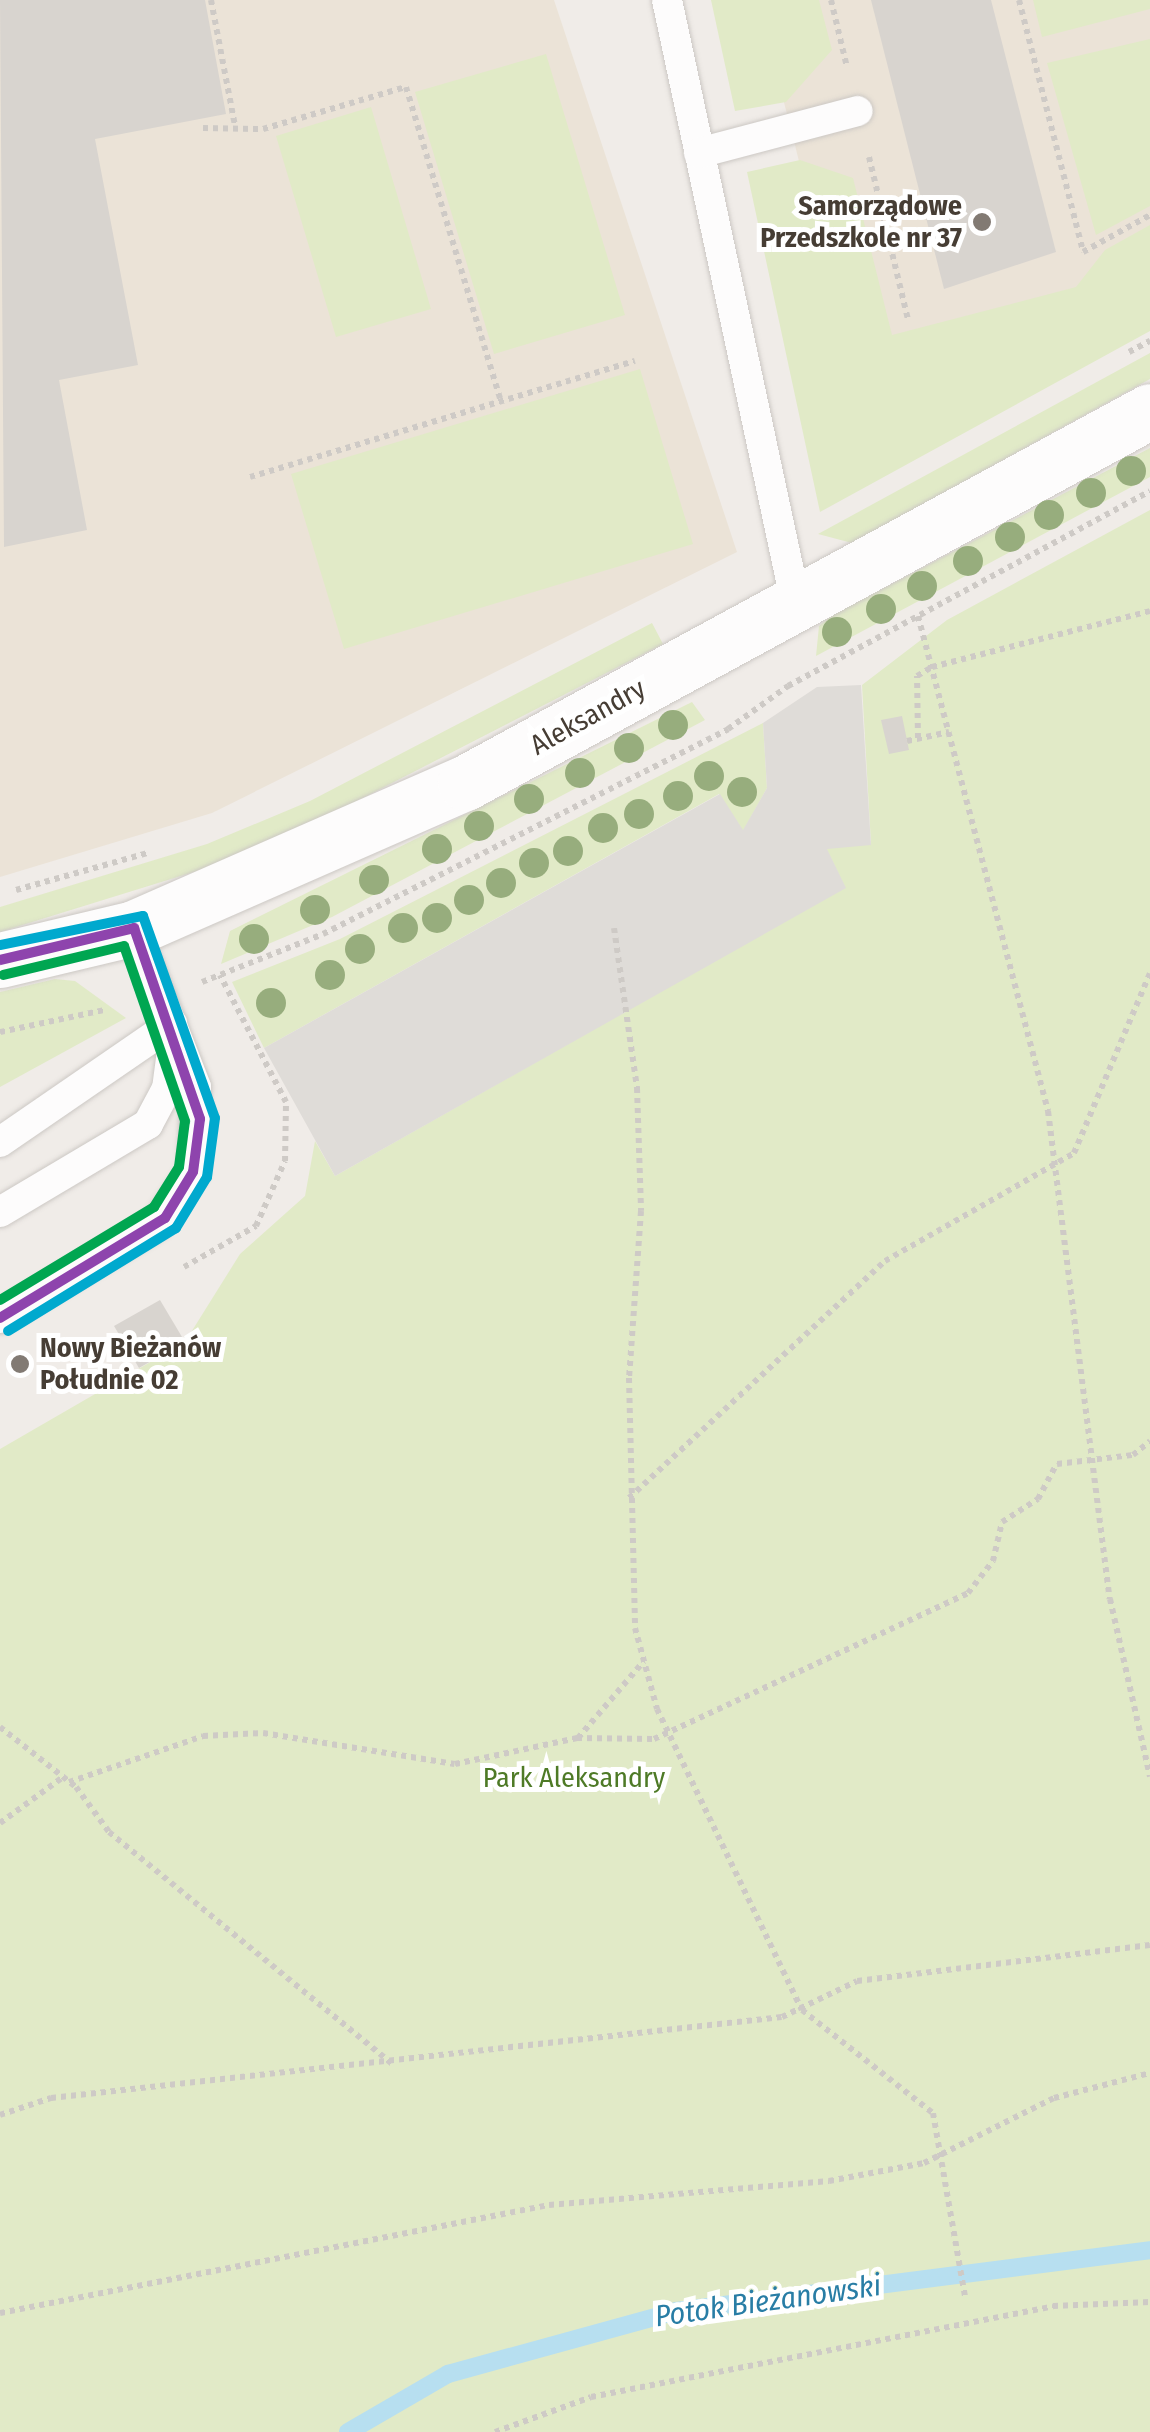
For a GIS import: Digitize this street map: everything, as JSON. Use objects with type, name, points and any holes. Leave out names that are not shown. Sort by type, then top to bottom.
[{"type":"street","name":"Aleksandry","points":[[0,960],[134,928],[466,784],[1150,411]]},
{"type":"lane","points":[[666,0],[796,604]]},
{"type":"lane","points":[[699,153],[858,111]]},
{"type":"lane","points":[[0,1318],[156,1224],[184,1192],[200,1107],[134,928]]},
{"type":"lane","points":[[7,1133],[172,1024]]},
{"type":"lane","points":[[0,1212],[148,1124],[171,1074],[172,1024]]},
{"type":"path","points":[[211,0],[236,126]]},
{"type":"path","points":[[831,0],[908,320]]},
{"type":"path","points":[[1019,0],[1084,252],[1150,214]]},
{"type":"path","points":[[204,128],[263,129],[406,87],[501,402]]},
{"type":"path","points":[[1116,359],[1150,341]]},
{"type":"path","points":[[250,477],[635,360]]},
{"type":"path","points":[[1150,491],[918,616],[1056,1163],[1097,1460],[1110,1599],[1150,1777]]},
{"type":"path","points":[[918,738],[917,676],[932,667],[1150,611]]},
{"type":"path","points":[[907,741],[949,732]]},
{"type":"path","points":[[0,894],[165,847]]},
{"type":"path","points":[[614,928],[637,1088],[642,1211],[630,1498],[644,1661],[670,1733],[802,2010],[933,2113],[944,2153],[965,2296]]},
{"type":"path","points":[[630,1498],[885,1262],[1074,1152],[1100,1104],[1150,973]]},
{"type":"path","points":[[0,1824],[66,1779],[203,1736],[263,1733],[455,1764],[577,1738],[670,1733],[968,1593],[993,1561],[1002,1522],[1038,1499],[1057,1464],[1134,1455],[1150,1441]]},
{"type":"path","points":[[577,1738],[644,1661]]},
{"type":"path","points":[[0,1727],[66,1779],[109,1832],[394,2065]]},
{"type":"path","points":[[0,2115],[51,2098],[394,2065],[802,2010],[857,1981],[1150,1945]]},
{"type":"path","points":[[0,2313],[531,2208],[733,2182],[829,2181],[944,2153],[1054,2098],[1150,2073]]},
{"type":"path","points":[[496,2432],[592,2397],[1053,2306],[1150,2302]]},
{"type":"shaded area","points":[[0,0],[554,0],[737,552],[212,813],[0,877]]},
{"type":"shaded area","name":"Samorządowe Przedszkole nr 37","points":[[758,0],[1150,0],[1150,314],[876,464]]},
{"type":"shaded area","points":[[861,685],[871,845],[827,849],[846,888],[335,1176],[264,1048],[720,794],[743,830],[767,788],[763,723],[817,687]]},
{"type":"green space","points":[[711,0],[819,0],[832,50],[786,102],[735,111]]},
{"type":"green space","points":[[1033,0],[1150,0],[1150,9],[1042,37]]},
{"type":"green space","points":[[1150,39],[1150,206],[1096,235],[1047,63]]},
{"type":"green space","points":[[546,54],[625,315],[494,354],[415,92]]},
{"type":"green space","points":[[371,107],[431,309],[336,337],[276,136]]},
{"type":"green space","points":[[800,160],[853,178],[892,335],[1076,287],[1105,250],[1150,225],[1150,331],[820,512],[747,172]]},
{"type":"green space","points":[[1150,353],[1150,379],[852,543],[818,534]]},
{"type":"green space","points":[[640,369],[693,544],[344,649],[291,474]]},
{"type":"green space","points":[[1150,448],[1150,477],[816,656],[819,626],[831,616]]},
{"type":"green space","name":"Park Aleksandry","points":[[1150,510],[1150,2432],[0,2432],[0,1449],[185,1342],[240,1254],[305,1196],[315,1141],[335,1176],[845,887],[826,848],[871,844],[862,685],[947,620]]},
{"type":"green space","points":[[652,623],[663,644],[316,822],[213,866],[0,932],[0,907],[207,844],[310,801]]},
{"type":"green space","points":[[692,702],[705,720],[332,917],[221,964],[230,931]]},
{"type":"green space","points":[[763,723],[767,788],[743,831],[719,794],[264,1048],[232,982],[340,939]]},
{"type":"green space","points":[[55,979],[75,981],[126,1018],[0,1087],[0,992]]},
{"type":"building","points":[[0,0],[205,0],[226,114],[95,139],[138,365],[59,380],[87,530],[4,547]]},
{"type":"building","points":[[871,0],[991,0],[1056,252],[944,289]]},
{"type":"building","points":[[902,716],[909,750],[889,754],[881,720]]},
{"type":"building","points":[[160,1300],[185,1342],[139,1368],[114,1326]]},
{"type":"waterway","name":"Potok Bieżanowski","points":[[348,2432],[448,2374],[676,2311],[1150,2250]]},
{"type":"transit line","points":[[0,945],[143,916],[215,1118],[207,1177],[176,1228],[8,1331]]},
{"type":"transit line","points":[[0,960],[134,928],[200,1119],[193,1172],[165,1218],[0,1318]]},
{"type":"transit line","points":[[0,1300],[154,1207],[179,1167],[185,1121],[124,946],[3,975]]},
{"type":"place","name":"Samorządowe Przedszkole nr 37","points":[[982,222]]},
{"type":"place","name":"Nowy Bieżanów Południe 02","points":[[20,1364]]}]
